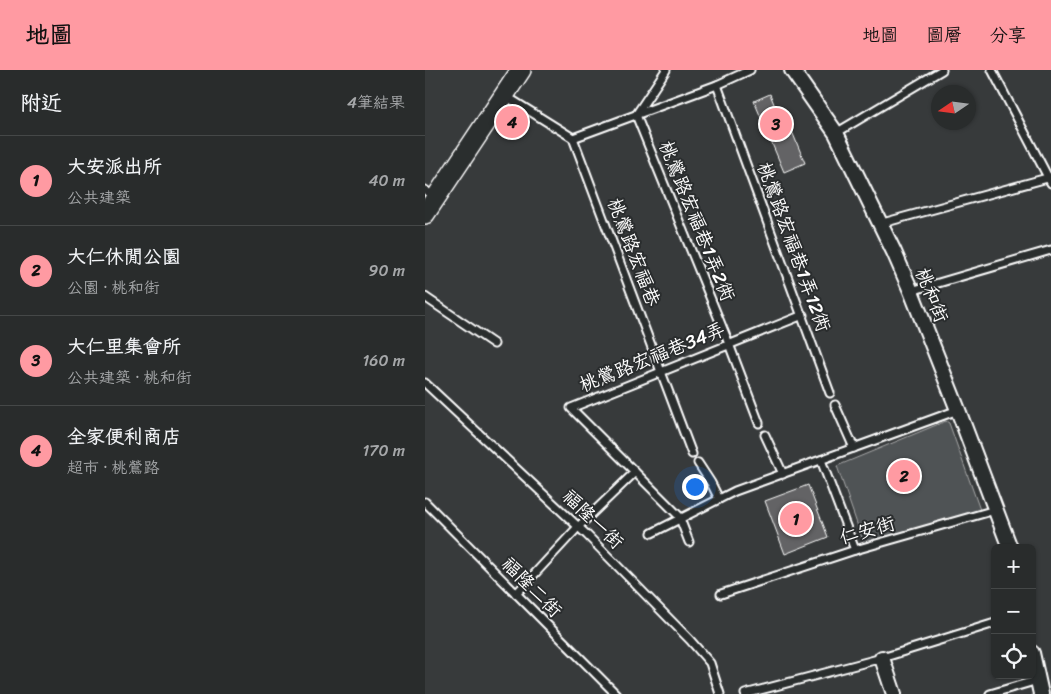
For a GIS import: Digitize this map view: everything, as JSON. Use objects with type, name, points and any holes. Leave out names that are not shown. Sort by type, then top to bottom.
[{"type":"main road","points":[[428,201],[521,70]]},
{"type":"street","name":"桃和街","points":[[791,70],[836,133],[911,291],[1008,544]]},
{"type":"street","points":[[883,658],[894,694]]},
{"type":"street","points":[[1036,671],[1041,694]]},
{"type":"lane","points":[[636,115],[665,70]]},
{"type":"lane","points":[[504,95],[573,138],[717,85],[750,70]]},
{"type":"lane","points":[[836,133],[942,70]]},
{"type":"lane","points":[[879,224],[1050,179],[992,70]]},
{"type":"lane","name":"桃鶯路宏福巷1弄12衖","points":[[717,85],[803,315],[830,393]]},
{"type":"lane","name":"桃鶯路宏福巷1弄2衖","points":[[636,115],[759,423]]},
{"type":"lane","name":"桃鶯路宏福巷","points":[[573,138],[692,454]]},
{"type":"lane","points":[[911,291],[1051,250]]},
{"type":"lane","points":[[425,297],[494,344]]},
{"type":"lane","name":"桃鶯路宏福巷34弄","points":[[635,472],[571,408],[803,315]]},
{"type":"lane","name":"福隆一街","points":[[425,382],[578,527],[691,640],[710,663],[720,694]]},
{"type":"lane","points":[[835,405],[854,448]]},
{"type":"lane","points":[[652,533],[735,491],[958,410]]},
{"type":"lane","points":[[765,434],[783,474]]},
{"type":"lane","points":[[821,460],[855,550]]},
{"type":"lane","points":[[698,463],[719,499]]},
{"type":"lane","points":[[516,594],[578,527],[635,472],[679,516],[689,542]]},
{"type":"lane","name":"福隆二街","points":[[425,502],[616,694]]},
{"type":"lane","name":"仁安街","points":[[721,594],[855,550],[995,510]]},
{"type":"lane","points":[[745,694],[883,658],[991,624]]},
{"type":"lane","points":[[990,694],[1038,680]]},
{"type":"shaded area","points":[[946,421],[949,423],[980,510],[864,544],[837,466]]},
{"type":"building","points":[[770,94],[778,114],[784,112],[805,163],[784,172],[754,101]]},
{"type":"building","points":[[808,485],[828,537],[785,554],[765,501]]},
{"type":"place","name":"全家便利商店","points":[[512,122]]},
{"type":"place","name":"大仁里集會所","points":[[776,124]]},
{"type":"place","name":"大仁休閒公園","points":[[904,476]]},
{"type":"place","name":"大安派出所","points":[[796,519]]}]
